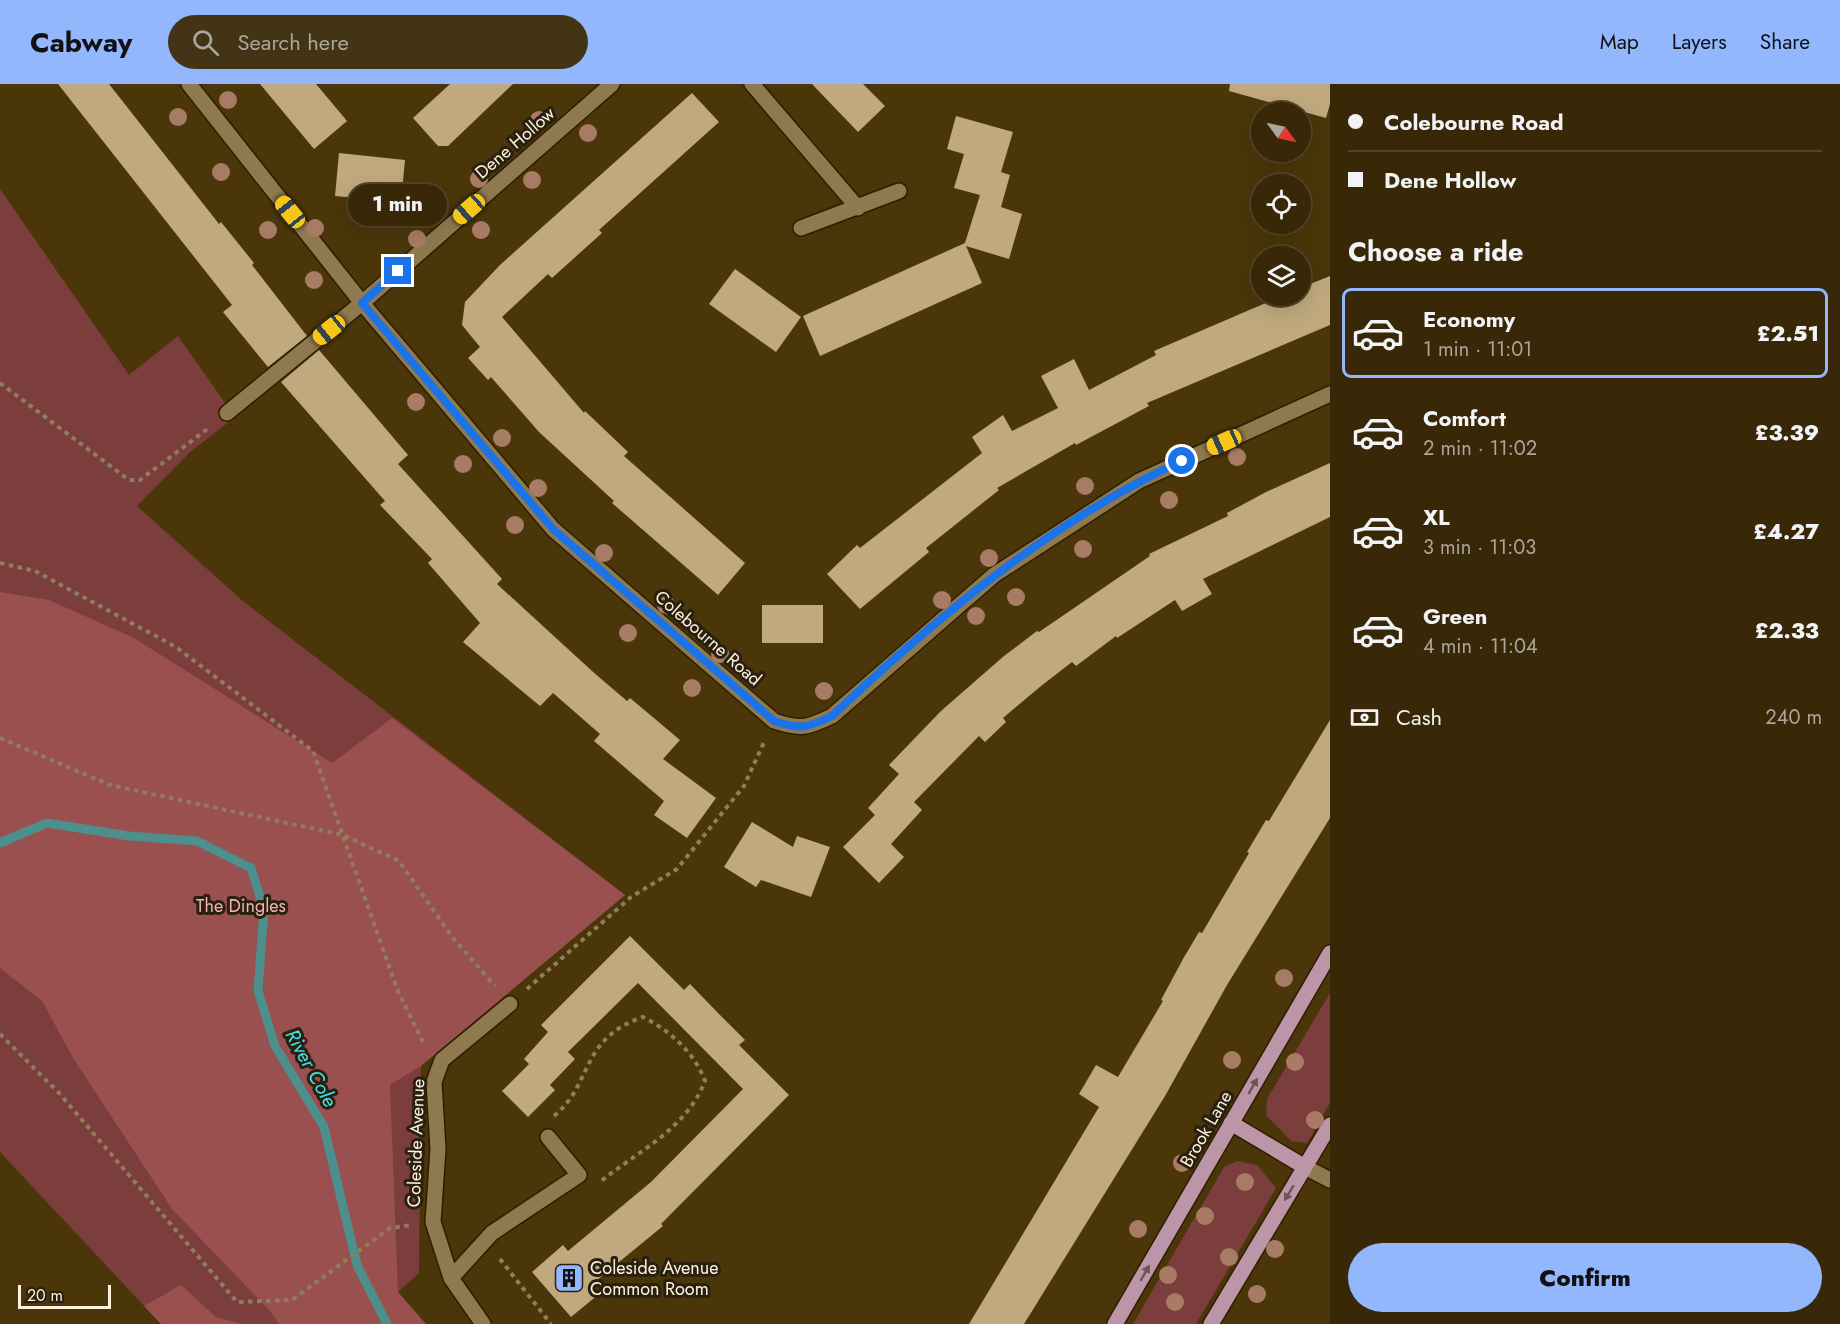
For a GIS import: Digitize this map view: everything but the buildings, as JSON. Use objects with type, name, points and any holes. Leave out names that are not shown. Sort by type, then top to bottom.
[{"type":"main road","name":"Brook Lane","points":[[1115,1324],[1330,953]]},
{"type":"main road","points":[[1231,1124],[1305,1167]]},
{"type":"main road","points":[[1211,1324],[1330,1125]]},
{"type":"street","name":"Colebourne Road","points":[[189,84],[362,303],[553,529],[774,721],[795,728],[808,728],[832,716],[874,676],[1003,568],[1139,481],[1330,394]]},
{"type":"street","name":"Dene Hollow","points":[[227,413],[362,303],[612,84]]},
{"type":"street","points":[[752,84],[858,208]]},
{"type":"street","points":[[801,228],[898,191]]},
{"type":"street","name":"Coleside Avenue","points":[[483,1324],[451,1278],[434,1222],[438,1149],[434,1082],[442,1060],[510,1004]]},
{"type":"street","points":[[451,1278],[486,1240],[579,1174],[548,1137]]},
{"type":"street","points":[[1305,1167],[1330,1180]]},
{"type":"path","points":[[0,383],[129,480],[140,480],[227,413]]},
{"type":"path","points":[[0,563],[35,571],[176,647],[313,751],[396,989],[428,1052],[434,1082]]},
{"type":"path","points":[[0,738],[110,785],[343,835],[399,861],[453,938],[510,1004],[631,897],[677,869],[744,786],[774,721]]},
{"type":"path","points":[[548,1137],[538,1129],[563,1108],[596,1047],[612,1032],[643,1017],[660,1026],[685,1048],[701,1069],[705,1081],[699,1095],[672,1129],[591,1188],[579,1174]]},
{"type":"path","points":[[0,1034],[59,1093],[237,1302],[292,1300],[390,1228]]},
{"type":"path","points":[[486,1240],[551,1324]]},
{"type":"green space","name":"The Dingles","points":[[0,189],[129,375],[178,336],[235,417],[189,453],[137,506],[244,602],[625,895],[421,1066],[419,1273],[398,1292],[318,1324],[161,1324],[0,1152]]},
{"type":"green space","name":"The Dingles","points":[[0,592],[49,600],[134,638],[332,763],[392,718],[625,895],[421,1066],[390,1085],[398,1292],[426,1324],[279,1324],[270,1311],[172,1209],[73,1058],[42,1001],[0,968]]},
{"type":"green space","points":[[1330,993],[1330,1103],[1307,1143],[1291,1141],[1266,1115],[1267,1099]]},
{"type":"green space","points":[[1237,1161],[1257,1165],[1276,1188],[1196,1324],[1133,1324],[1224,1167]]},
{"type":"green space","points":[[181,1285],[216,1317],[242,1324],[161,1324],[144,1306]]},
{"type":"waterway","name":"River Cole","points":[[0,843],[47,823],[129,836],[197,841],[251,868],[264,909],[258,991],[275,1046],[324,1127],[357,1265],[387,1324]]},
{"type":"place","name":"Coleside Avenue Common Room","points":[[569,1278]]},
{"type":"route","points":[[398,271],[362,303],[553,529],[774,721],[795,728],[808,728],[832,716],[874,676],[994,575],[1139,481],[1182,461]]}]
